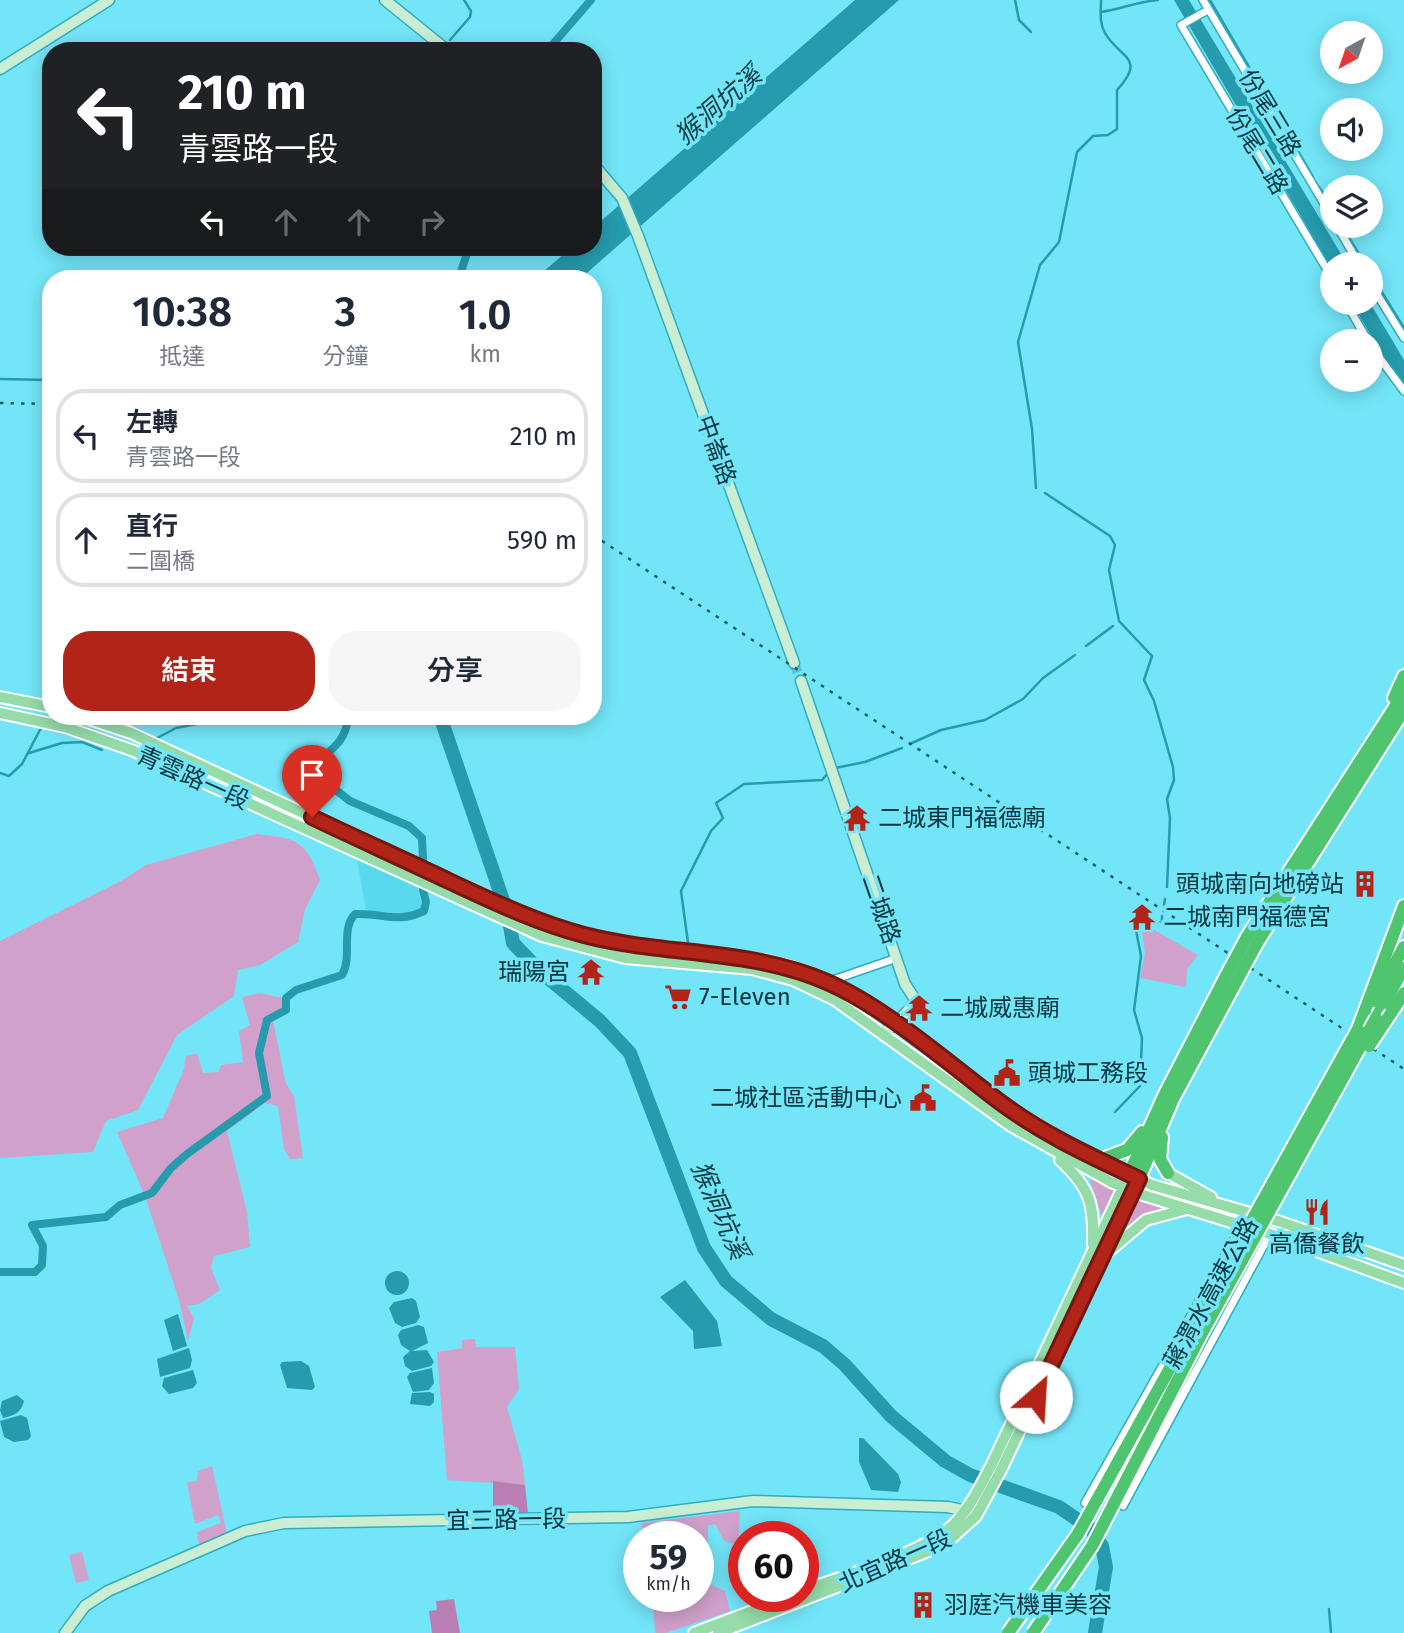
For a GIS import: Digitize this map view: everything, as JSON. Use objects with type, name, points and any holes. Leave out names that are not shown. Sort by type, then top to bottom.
[{"type":"highway","points":[[1369,749],[1404,676]]},
{"type":"highway","points":[[1131,1183],[1168,1098],[1252,940],[1404,693]]},
{"type":"highway","points":[[1252,940],[1404,710]]},
{"type":"highway","points":[[1369,1014],[1404,906]]},
{"type":"highway","name":"蔣渭水高速公路","points":[[1033,1633],[1093,1546],[1202,1333],[1325,1114],[1369,1014],[1404,947]]},
{"type":"highway","name":"蔣渭水高速公路","points":[[1008,1633],[1078,1534],[1358,1028],[1404,968]]},
{"type":"highway","points":[[1325,1114],[1404,993]]},
{"type":"highway","points":[[1100,1159],[1121,1154],[1134,1144],[1168,1098]]},
{"type":"highway","points":[[1168,1098],[1158,1148],[1160,1159],[1168,1173]]},
{"type":"main road","points":[[0,697],[42,705]]},
{"type":"main road","name":"青雲路一段","points":[[0,713],[42,721]]},
{"type":"main road","name":"青雲路一段","points":[[58,725],[134,751],[542,936],[625,958],[752,969],[835,1000],[884,1032]]},
{"type":"main road","name":"青雲路一段","points":[[106,725],[138,736],[535,919],[586,936],[636,946],[764,960],[792,967],[828,982]]},
{"type":"main road","points":[[828,982],[897,1024],[1001,1103],[1100,1159],[1131,1183],[1225,1206],[1402,1265]]},
{"type":"main road","points":[[884,1032],[1045,1147],[1075,1174],[1088,1193],[1094,1213],[1093,1249]]},
{"type":"main road","points":[[1045,1147],[1188,1209],[1270,1234],[1402,1282]]},
{"type":"main road","points":[[1168,1173],[1225,1206]]},
{"type":"main road","points":[[997,1467],[1093,1249],[1131,1183]]},
{"type":"main road","points":[[975,1507],[1104,1256],[1131,1183]]},
{"type":"main road","points":[[1104,1256],[1139,1224],[1188,1209]]},
{"type":"main road","name":"北宜路一段","points":[[819,1585],[928,1542],[975,1507]]},
{"type":"main road","name":"北宜路一段","points":[[718,1633],[944,1545],[975,1507]]},
{"type":"main road","points":[[694,1633],[750,1612]]},
{"type":"street","points":[[43,42],[109,0]]},
{"type":"street","points":[[385,0],[438,42]]},
{"type":"street","name":"份尾三路","points":[[1203,0],[1320,197]]},
{"type":"street","name":"份尾二路","points":[[1208,10],[1181,25],[1320,258]]},
{"type":"street","points":[[0,69],[42,42]]},
{"type":"street","name":"中崙路","points":[[602,175],[622,198],[638,236],[794,663]]},
{"type":"street","points":[[1383,304],[1404,338]]},
{"type":"street","points":[[1383,362],[1404,391]]},
{"type":"street","name":"二城路","points":[[801,681],[905,984],[916,1001],[897,1024],[884,1032]]},
{"type":"street","points":[[828,982],[897,957]]},
{"type":"street","points":[[926,1063],[934,1052]]},
{"type":"street","points":[[1085,1503],[1241,1225]]},
{"type":"street","points":[[1123,1506],[1270,1234]]},
{"type":"street","name":"宜三路一段","points":[[65,1633],[85,1606],[108,1591],[245,1531],[284,1523],[628,1517],[752,1501],[975,1507]]},
{"type":"shaded area","points":[[855,0],[899,0],[590,270],[545,270],[562,256],[602,256],[602,220]]},
{"type":"shaded area","points":[[1174,0],[1189,0],[1320,219],[1320,238],[1331,238],[1340,252],[1322,252]]},
{"type":"shaded area","points":[[1359,315],[1377,315],[1404,360],[1404,385],[1383,356],[1383,329],[1367,329]]},
{"type":"shaded area","points":[[257,834],[298,843],[315,866],[320,880],[305,909],[298,942],[260,965],[238,970],[234,996],[177,1035],[138,1110],[106,1121],[93,1152],[0,1158],[0,941],[121,881],[146,865]]},
{"type":"shaded area","points":[[357,859],[417,886],[422,906],[406,916],[366,911]]},
{"type":"shaded area","points":[[1154,930],[1198,955],[1187,969],[1186,987],[1140,978],[1145,953],[1142,932]]},
{"type":"shaded area","points":[[259,993],[289,999],[287,1009],[273,1021],[286,1084],[294,1096],[303,1158],[290,1159],[284,1149],[278,1106],[265,1103],[227,1131],[247,1212],[250,1247],[214,1256],[211,1268],[220,1290],[199,1304],[187,1306],[194,1318],[188,1341],[179,1300],[145,1196],[117,1132],[163,1118],[184,1069],[186,1056],[197,1053],[203,1073],[219,1072],[221,1065],[243,1062],[239,1031],[250,1025],[242,997]]},
{"type":"shaded area","points":[[1092,1178],[1117,1191],[1103,1219],[1090,1181]]},
{"type":"shaded area","points":[[1138,1200],[1159,1204],[1163,1210],[1125,1227]]},
{"type":"shaded area","points":[[397,1271],[406,1274],[409,1283],[406,1292],[397,1295],[388,1292],[385,1283],[388,1274]]},
{"type":"shaded area","points":[[685,1280],[717,1321],[722,1346],[694,1349],[693,1331],[660,1297]]},
{"type":"shaded area","points":[[412,1298],[416,1301],[420,1317],[416,1323],[402,1327],[395,1323],[389,1308],[394,1302]]},
{"type":"shaded area","points":[[178,1314],[187,1346],[173,1351],[164,1320]]},
{"type":"shaded area","points":[[418,1325],[424,1327],[428,1343],[412,1351],[427,1350],[434,1362],[431,1366],[412,1371],[405,1366],[403,1357],[410,1351],[401,1345],[398,1335],[401,1330]]},
{"type":"shaded area","points":[[475,1339],[476,1347],[515,1347],[519,1389],[507,1407],[522,1460],[525,1485],[447,1480],[437,1352],[462,1348],[462,1340]]},
{"type":"shaded area","points":[[189,1348],[192,1360],[190,1368],[160,1377],[157,1359]]},
{"type":"shaded area","points":[[301,1361],[309,1366],[315,1387],[312,1390],[287,1388],[280,1365],[282,1362]]},
{"type":"shaded area","points":[[432,1368],[434,1383],[429,1390],[413,1392],[407,1377],[410,1373]]},
{"type":"shaded area","points":[[193,1370],[197,1383],[193,1388],[169,1394],[162,1386],[164,1378]]},
{"type":"shaded area","points":[[412,1393],[434,1394],[434,1402],[430,1406],[410,1404]]},
{"type":"shaded area","points":[[17,1395],[24,1401],[21,1408],[3,1418],[0,1410],[2,1401]]},
{"type":"shaded area","points":[[21,1415],[27,1418],[31,1436],[28,1440],[14,1442],[4,1437],[0,1421]]},
{"type":"shaded area","points":[[859,1438],[863,1438],[898,1474],[901,1482],[898,1492],[871,1490],[859,1462]]},
{"type":"shaded area","points":[[212,1466],[227,1534],[199,1546],[197,1532],[221,1523],[218,1515],[195,1524],[187,1482],[197,1481],[198,1471]]},
{"type":"shaded area","points":[[493,1481],[525,1485],[528,1513],[493,1514]]},
{"type":"shaded area","points":[[740,1511],[739,1521],[728,1521],[728,1542],[724,1541],[714,1521],[658,1521]]},
{"type":"shaded area","points":[[82,1552],[89,1580],[76,1583],[69,1555]]},
{"type":"shaded area","points":[[714,1586],[725,1591],[728,1612],[666,1633],[655,1633],[654,1612],[714,1612]]},
{"type":"shaded area","points":[[454,1599],[460,1633],[432,1633],[429,1611],[437,1610],[436,1601]]},
{"type":"waterway","points":[[450,40],[470,17],[471,11],[464,0]]},
{"type":"waterway","points":[[555,42],[591,0]]},
{"type":"waterway","points":[[1015,0],[1019,20],[1031,32]]},
{"type":"waterway","points":[[1036,488],[1032,429],[1018,342],[1040,265],[1059,242],[1077,152],[1093,136],[1108,135],[1117,129],[1117,90],[1130,71],[1128,59],[1111,42],[1103,29],[1101,0]]},
{"type":"waterway","points":[[1101,12],[1158,0]]},
{"type":"waterway","points":[[1210,0],[1313,177]]},
{"type":"waterway","points":[[1349,238],[1358,252]]},
{"type":"waterway","points":[[462,270],[466,256]]},
{"type":"waterway","points":[[1383,294],[1404,328]]},
{"type":"waterway","points":[[0,379],[42,380]]},
{"type":"waterway","points":[[1045,493],[1110,536],[1115,545],[1109,570],[1119,621],[1152,656],[1144,680],[1154,701],[1173,767],[1174,780],[1167,799],[1170,818],[1167,887]]},
{"type":"waterway","points":[[1086,646],[1113,626]]},
{"type":"waterway","points":[[912,743],[941,730],[985,720],[1023,699],[1043,678],[1075,655]]},
{"type":"waterway","points":[[157,738],[176,728],[192,725]]},
{"type":"waterway","points":[[347,725],[343,736],[319,761],[323,780],[350,801],[409,826],[422,838],[423,860]]},
{"type":"waterway","name":"猴洞坑溪","points":[[443,725],[508,915],[513,943],[541,972],[600,1021],[630,1053],[704,1248],[726,1281],[771,1319],[823,1346],[845,1365],[891,1416],[945,1461],[970,1475],[1059,1507],[1091,1529],[1102,1546],[1106,1567],[1095,1633]]},
{"type":"waterway","points":[[0,773],[9,776],[22,764],[42,726]]},
{"type":"waterway","points":[[29,753],[62,743],[82,742],[102,750]]},
{"type":"waterway","points":[[835,768],[865,762],[902,748]]},
{"type":"waterway","points":[[688,943],[681,891],[711,831],[723,818],[716,803],[744,784],[822,780],[828,773]]},
{"type":"waterway","points":[[0,1272],[35,1272],[42,1265],[43,1246],[32,1225],[106,1217],[120,1205],[152,1193],[171,1168],[187,1154],[267,1096],[259,1053],[267,1020],[286,1010],[286,998],[296,990],[342,975],[347,960],[348,928],[355,914],[398,917],[414,915],[424,911],[426,902],[423,890]]},
{"type":"waterway","points":[[1164,905],[1165,899]]},
{"type":"waterway","points":[[1115,1112],[1140,1086],[1142,1038],[1134,1010],[1141,956],[1135,925],[1162,922],[1162,916]]},
{"type":"waterway","points":[[1329,1609],[1331,1633]]},
{"type":"tunnel","points":[[794,663],[801,681]]},
{"type":"railway","points":[[0,403],[42,404]]},
{"type":"railway","points":[[602,541],[1404,1069]]},
{"type":"place","name":"二城東門福德廟","points":[[857,818]]},
{"type":"place","name":"頭城南向地磅站","points":[[1365,884]]},
{"type":"place","name":"二城南門福德宮","points":[[1142,917]]},
{"type":"place","name":"瑞陽宮","points":[[591,972]]},
{"type":"place","name":"7-Eleven","points":[[678,997]]},
{"type":"place","name":"二城威惠廟","points":[[919,1008]]},
{"type":"place","name":"頭城工務段","points":[[1007,1073]]},
{"type":"place","name":"二城社區活動中心","points":[[923,1098]]},
{"type":"place","name":"高僑餐飲","points":[[1317,1212]]},
{"type":"place","name":"羽庭汽機車美容","points":[[923,1605]]},
{"type":"route","points":[[312,817],[477,894],[558,928],[636,946],[764,960],[792,967],[828,982],[846,990],[897,1024],[1001,1103],[1049,1135],[1094,1160],[1139,1179],[1036,1397]]}]
